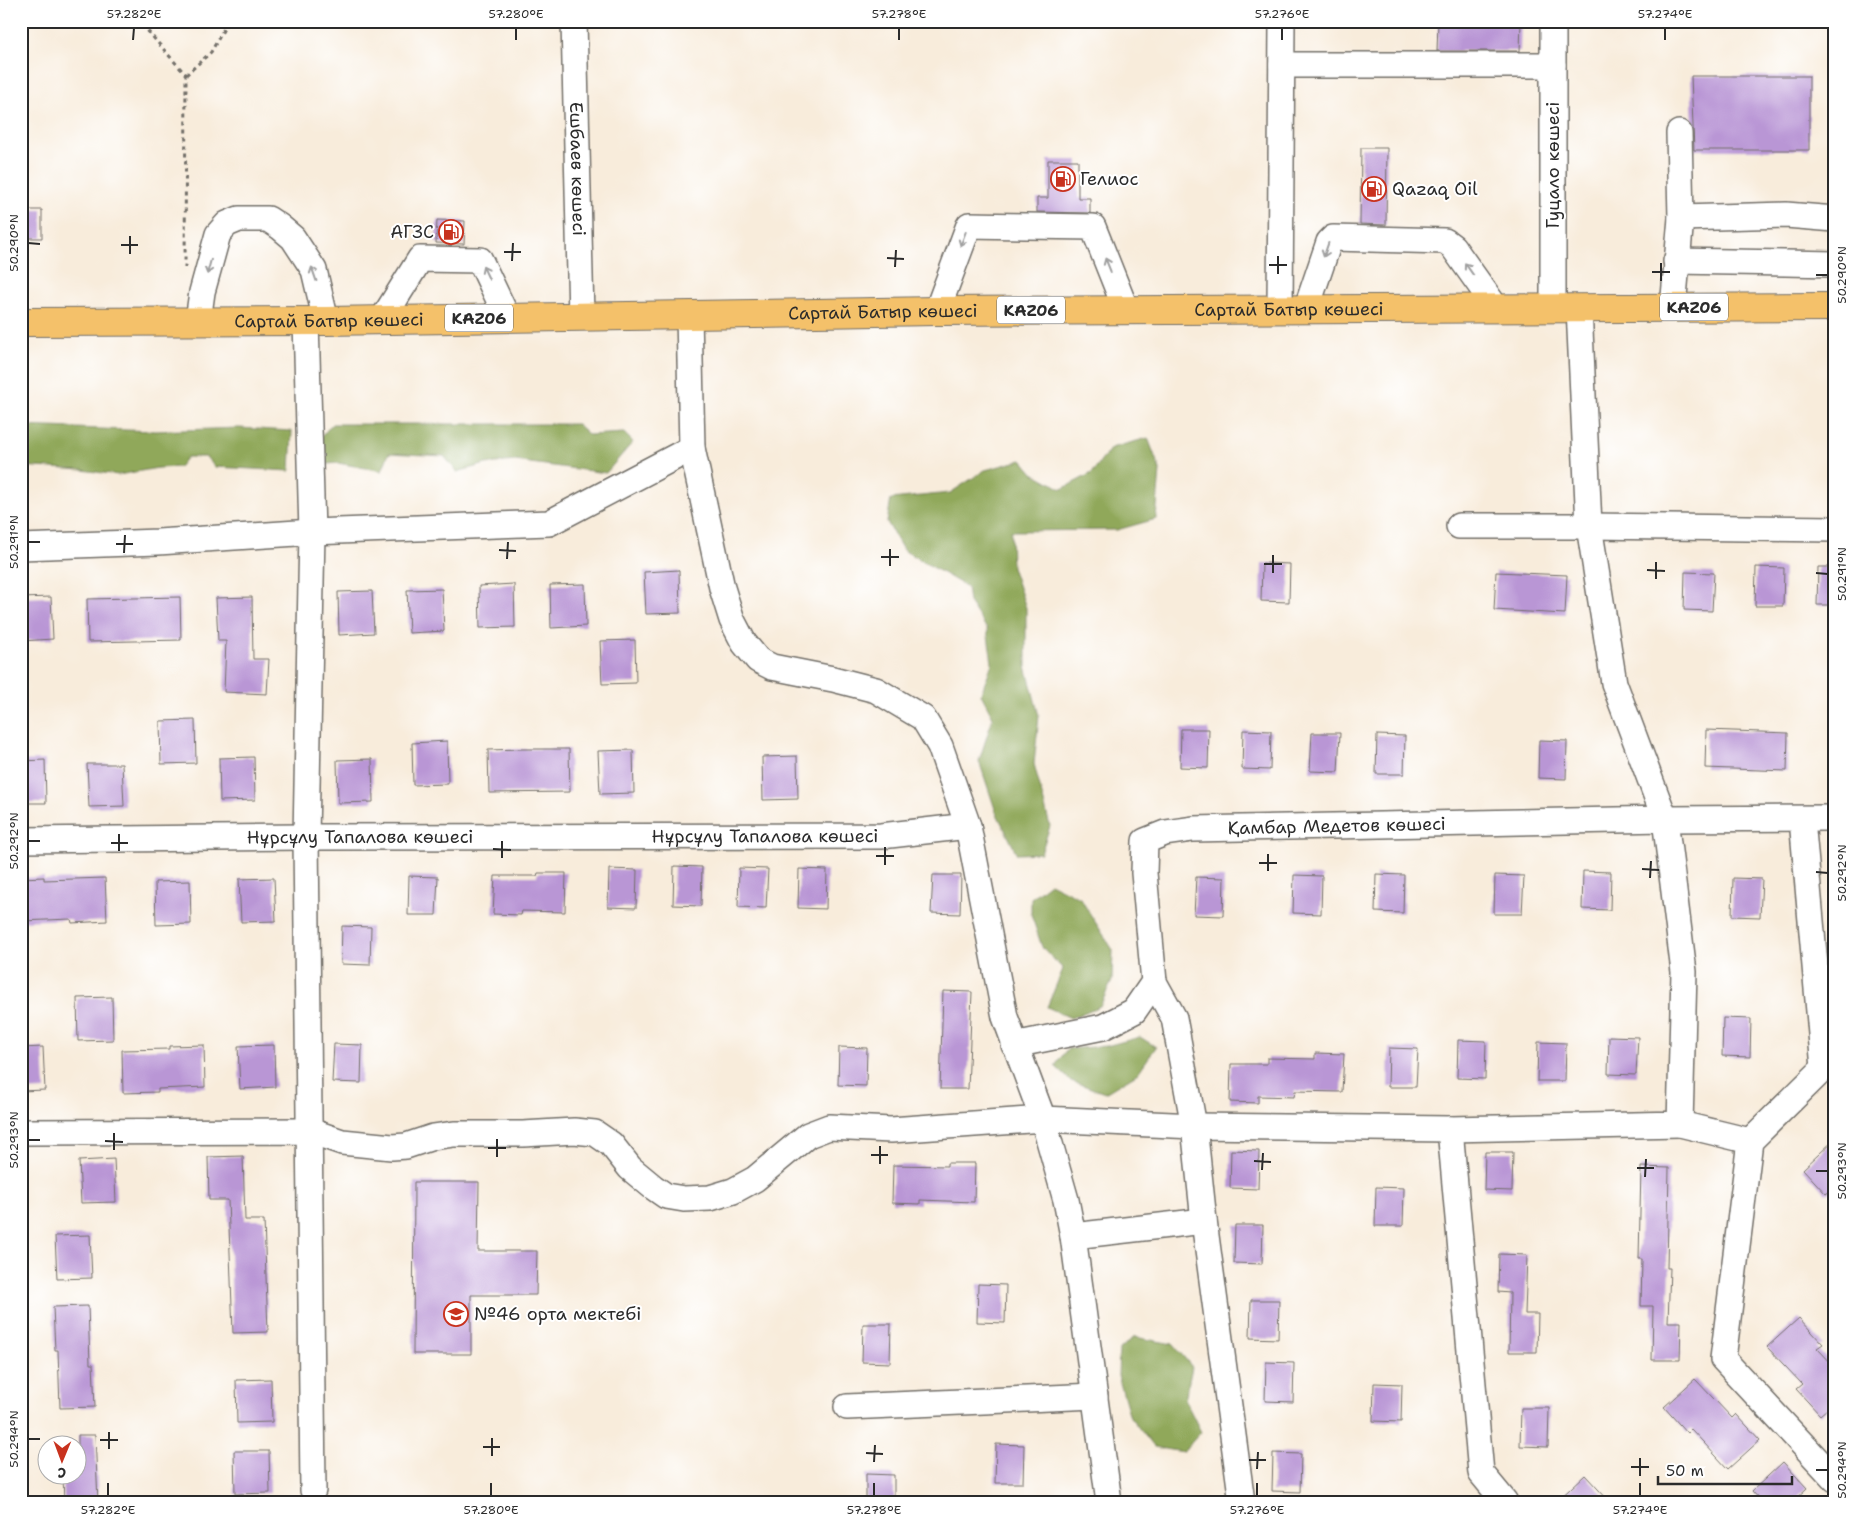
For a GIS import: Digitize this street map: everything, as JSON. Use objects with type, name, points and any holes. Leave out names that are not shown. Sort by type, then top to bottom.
[{"type":"highway","name":"Сартай Батыр көшесі","points":[[21,322],[316,321],[937,311],[1835,306]]},
{"type":"street","name":"Ешбаев көшесі","points":[[574,21],[581,317]]},
{"type":"street","points":[[1282,21],[1282,65],[1293,310]]},
{"type":"street","name":"Гуцало көшесі","points":[[1553,21],[1553,65],[1566,308],[1589,526],[1614,683],[1664,819],[1684,972],[1680,1124]]},
{"type":"street","points":[[1282,65],[1553,65]]},
{"type":"street","points":[[1673,308],[1681,218],[1679,134]]},
{"type":"street","points":[[1681,218],[1786,216],[1835,219]]},
{"type":"street","points":[[198,321],[202,292],[218,234],[227,224],[239,219],[268,219],[280,226],[293,238],[314,270],[316,321],[306,837],[313,1490]]},
{"type":"street","points":[[937,311],[968,225],[1093,227],[1126,310]]},
{"type":"street","points":[[1293,310],[1329,242],[1334,238],[1445,241],[1453,247],[1497,309]]},
{"type":"street","points":[[382,320],[420,260],[480,260],[507,318]]},
{"type":"street","points":[[1676,261],[1835,264]]},
{"type":"street","points":[[689,315],[692,448],[722,588],[732,620],[752,654],[758,660],[772,667],[833,678],[876,690],[923,718],[940,746],[968,826],[1005,1018],[1043,1119],[1066,1200],[1073,1236],[1109,1502]]},
{"type":"street","points":[[21,547],[158,542],[312,532],[549,523],[692,448]]},
{"type":"street","points":[[1459,526],[1835,529]]},
{"type":"street","name":"Қамбар Медетов көшесі","points":[[1154,982],[1144,873],[1145,841],[1165,833],[1193,830],[1664,819],[1835,818]]},
{"type":"street","points":[[1802,819],[1830,1074],[1750,1141],[1723,1359],[1835,1479]]},
{"type":"street","name":"Нұрсұлу Тапалова көшесі","points":[[21,840],[306,837],[882,836],[968,826]]},
{"type":"street","points":[[1014,1045],[1103,1027],[1134,1011],[1154,982],[1174,1018],[1194,1126],[1204,1222],[1242,1502]]},
{"type":"street","points":[[21,1132],[310,1131],[342,1142],[392,1147],[406,1146],[433,1137],[454,1134],[523,1134],[574,1131],[595,1133],[611,1144],[630,1168],[653,1187],[666,1196],[684,1199],[710,1198],[733,1190],[755,1179],[808,1135],[828,1127],[890,1130],[1043,1119],[1194,1126],[1450,1129],[1680,1124],[1750,1141]]},
{"type":"street","points":[[1450,1129],[1481,1474],[1505,1502]]},
{"type":"street","points":[[1073,1236],[1204,1222]]},
{"type":"street","points":[[847,1407],[1095,1396]]},
{"type":"path","points":[[136,21],[145,28],[186,75],[185,272]]},
{"type":"path","points":[[186,75],[211,52],[228,21]]},
{"type":"green space","points":[[332,424],[577,424],[589,435],[624,433],[633,442],[606,473],[515,461],[486,464],[457,472],[444,456],[389,453],[382,471],[338,463],[317,465],[321,437]]},
{"type":"green space","points":[[21,426],[155,431],[239,428],[292,431],[290,471],[215,467],[206,457],[187,457],[179,467],[158,468],[118,475],[82,470],[21,466]]},
{"type":"green space","points":[[1148,438],[1160,470],[1156,519],[1117,530],[1011,531],[1012,567],[1026,608],[1026,666],[1039,716],[1034,764],[1050,826],[1041,853],[1017,854],[996,812],[979,761],[993,717],[981,694],[992,663],[987,629],[969,602],[967,587],[903,550],[887,522],[891,499],[950,493],[985,470],[1022,460],[1033,473],[1062,489],[1092,473],[1111,448]]},
{"type":"green space","points":[[1050,883],[1080,898],[1113,950],[1112,981],[1100,1006],[1071,1018],[1047,1007],[1063,969],[1042,947],[1031,914],[1031,898]]},
{"type":"green space","points":[[1140,1037],[1156,1047],[1138,1073],[1105,1093],[1071,1081],[1055,1066],[1067,1049],[1106,1046]]},
{"type":"green space","points":[[1135,1337],[1173,1344],[1192,1367],[1185,1400],[1201,1432],[1183,1452],[1154,1447],[1130,1417],[1118,1376],[1119,1349]]},
{"type":"building","points":[[1438,21],[1521,21],[1520,51],[1437,51]]},
{"type":"building","points":[[1691,76],[1809,76],[1809,150],[1694,150]]},
{"type":"building","name":"Qazaq Oil","points":[[1361,148],[1387,148],[1386,225],[1360,224]]},
{"type":"building","name":"Гелиос","points":[[1048,160],[1078,160],[1078,198],[1090,198],[1090,213],[1037,212],[1037,198],[1048,198]]},
{"type":"building","points":[[21,210],[42,210],[42,238],[21,238]]},
{"type":"building","points":[[437,220],[465,221],[464,244],[436,243]]},
{"type":"building","points":[[1262,563],[1290,564],[1289,602],[1261,601]]},
{"type":"building","points":[[1756,567],[1784,568],[1783,606],[1755,606]]},
{"type":"building","points":[[1818,567],[1835,567],[1835,605],[1817,605]]},
{"type":"building","points":[[679,570],[680,613],[646,614],[644,572]]},
{"type":"building","points":[[1496,572],[1567,575],[1565,614],[1494,610]]},
{"type":"building","points":[[1685,572],[1714,573],[1712,611],[1684,610]]},
{"type":"building","points":[[514,584],[515,627],[480,628],[479,586]]},
{"type":"building","points":[[585,584],[586,626],[551,628],[550,585]]},
{"type":"building","points":[[442,589],[444,631],[409,633],[407,590]]},
{"type":"building","points":[[372,591],[374,633],[339,635],[338,592]]},
{"type":"building","points":[[51,597],[53,639],[21,641],[21,598]]},
{"type":"building","points":[[180,597],[181,640],[88,642],[87,599]]},
{"type":"building","points":[[252,597],[253,659],[269,659],[267,694],[224,692],[226,641],[218,641],[216,598]]},
{"type":"building","points":[[635,640],[636,683],[602,684],[600,641]]},
{"type":"building","points":[[195,720],[196,763],[161,764],[160,721]]},
{"type":"building","points":[[1181,729],[1209,729],[1208,768],[1180,767]]},
{"type":"building","points":[[1243,730],[1271,731],[1270,770],[1242,769]]},
{"type":"building","points":[[1706,730],[1788,733],[1787,771],[1705,768]]},
{"type":"building","points":[[1312,733],[1340,733],[1338,772],[1310,771]]},
{"type":"building","points":[[1377,735],[1405,736],[1404,774],[1376,774]]},
{"type":"building","points":[[1539,740],[1567,741],[1566,779],[1538,778]]},
{"type":"building","points":[[447,741],[448,784],[413,785],[412,743]]},
{"type":"building","points":[[569,749],[570,792],[489,793],[488,750]]},
{"type":"building","points":[[633,750],[634,793],[600,794],[598,751]]},
{"type":"building","points":[[797,756],[798,799],[763,800],[762,757]]},
{"type":"building","points":[[254,757],[255,800],[220,801],[219,758]]},
{"type":"building","points":[[372,759],[373,802],[338,803],[337,760]]},
{"type":"building","points":[[45,760],[46,803],[21,803],[21,761]]},
{"type":"building","points":[[87,764],[122,764],[124,806],[89,807]]},
{"type":"building","points":[[674,866],[702,867],[701,906],[673,905]]},
{"type":"building","points":[[739,868],[768,869],[766,908],[738,907]]},
{"type":"building","points":[[609,869],[637,870],[636,908],[608,907]]},
{"type":"building","points":[[799,869],[827,870],[826,909],[798,908]]},
{"type":"building","points":[[1583,871],[1611,872],[1610,910],[1582,909]]},
{"type":"building","points":[[538,873],[566,873],[565,912],[522,911],[521,915],[493,914],[495,876],[537,876]]},
{"type":"building","points":[[1376,874],[1404,875],[1403,913],[1375,912]]},
{"type":"building","points":[[933,875],[961,875],[960,914],[931,913]]},
{"type":"building","points":[[1294,875],[1322,876],[1321,914],[1293,913]]},
{"type":"building","points":[[1495,875],[1524,876],[1522,914],[1494,914]]},
{"type":"building","points":[[409,876],[438,877],[436,915],[408,915]]},
{"type":"building","points":[[44,877],[44,880],[105,878],[107,921],[72,923],[71,919],[21,921],[21,878]]},
{"type":"building","points":[[1196,877],[1224,878],[1223,916],[1194,915]]},
{"type":"building","points":[[274,878],[276,921],[241,922],[239,879]]},
{"type":"building","points":[[1733,878],[1762,879],[1760,917],[1732,916]]},
{"type":"building","points":[[190,881],[191,924],[156,925],[155,882]]},
{"type":"building","points":[[342,926],[371,927],[370,965],[341,964]]},
{"type":"building","points":[[943,991],[972,992],[968,1089],[940,1089]]},
{"type":"building","points":[[112,997],[113,1040],[78,1041],[77,998]]},
{"type":"building","points":[[1723,1018],[1751,1019],[1750,1057],[1722,1056]]},
{"type":"building","points":[[1609,1036],[1638,1037],[1636,1075],[1608,1074]]},
{"type":"building","points":[[1458,1040],[1486,1041],[1485,1079],[1457,1078]]},
{"type":"building","points":[[1538,1042],[1566,1043],[1565,1081],[1537,1081]]},
{"type":"building","points":[[334,1044],[362,1045],[361,1083],[332,1082]]},
{"type":"building","points":[[204,1045],[205,1087],[158,1089],[158,1092],[123,1093],[122,1050],[169,1049],[169,1046]]},
{"type":"building","points":[[274,1045],[275,1087],[240,1089],[238,1046]]},
{"type":"building","points":[[43,1047],[45,1090],[21,1091],[21,1048]]},
{"type":"building","points":[[839,1047],[867,1048],[866,1086],[838,1085]]},
{"type":"building","points":[[1389,1048],[1418,1049],[1416,1087],[1388,1087]]},
{"type":"building","points":[[1315,1053],[1344,1054],[1342,1092],[1295,1091],[1294,1097],[1258,1096],[1258,1103],[1230,1102],[1231,1064],[1267,1064],[1267,1058],[1315,1059]]},
{"type":"building","points":[[1835,1139],[1835,1187],[1826,1194],[1803,1169]]},
{"type":"building","points":[[1231,1150],[1259,1151],[1258,1189],[1230,1188]]},
{"type":"building","points":[[1485,1152],[1513,1152],[1512,1191],[1484,1190]]},
{"type":"building","points":[[243,1156],[245,1220],[264,1220],[268,1332],[233,1333],[228,1200],[209,1200],[208,1157]]},
{"type":"building","points":[[114,1159],[116,1202],[81,1203],[79,1161]]},
{"type":"building","points":[[947,1163],[975,1163],[974,1202],[920,1200],[920,1204],[892,1203],[893,1165],[947,1166]]},
{"type":"building","points":[[1641,1167],[1669,1168],[1667,1268],[1670,1268],[1668,1322],[1681,1322],[1680,1360],[1652,1360],[1653,1306],[1641,1306],[1642,1259],[1639,1259]]},
{"type":"building","points":[[414,1182],[479,1182],[478,1251],[537,1251],[536,1295],[471,1295],[471,1354],[413,1354]]},
{"type":"building","points":[[1376,1187],[1404,1188],[1403,1226],[1375,1226]]},
{"type":"building","points":[[1235,1225],[1263,1225],[1262,1264],[1234,1263]]},
{"type":"building","points":[[90,1235],[92,1278],[57,1279],[55,1236]]},
{"type":"building","points":[[1499,1254],[1527,1255],[1525,1314],[1538,1314],[1537,1352],[1509,1352],[1510,1293],[1498,1292]]},
{"type":"building","points":[[978,1284],[1006,1285],[1005,1323],[977,1322]]},
{"type":"building","points":[[1251,1300],[1279,1300],[1278,1339],[1250,1338]]},
{"type":"building","points":[[88,1306],[90,1364],[93,1364],[95,1407],[60,1408],[58,1350],[55,1350],[53,1307]]},
{"type":"building","points":[[1799,1318],[1823,1344],[1817,1348],[1835,1367],[1835,1402],[1820,1415],[1796,1389],[1802,1384],[1767,1347]]},
{"type":"building","points":[[863,1324],[891,1324],[890,1363],[862,1362]]},
{"type":"building","points":[[1266,1362],[1294,1363],[1293,1402],[1265,1401]]},
{"type":"building","points":[[271,1379],[272,1422],[237,1423],[236,1380]]},
{"type":"building","points":[[1695,1379],[1732,1418],[1736,1414],[1760,1440],[1728,1469],[1691,1429],[1687,1433],[1664,1407]]},
{"type":"building","points":[[1374,1383],[1402,1384],[1401,1422],[1373,1421]]},
{"type":"building","points":[[1521,1408],[1549,1408],[1548,1447],[1520,1446]]},
{"type":"building","points":[[95,1435],[98,1502],[64,1502],[63,1486],[88,1486],[88,1436],[78,1436]]},
{"type":"building","points":[[996,1444],[1024,1445],[1023,1483],[995,1483]]},
{"type":"building","points":[[234,1451],[269,1451],[270,1493],[235,1494]]},
{"type":"building","points":[[1273,1453],[1301,1454],[1300,1492],[1272,1491]]},
{"type":"building","points":[[1783,1462],[1807,1488],[1792,1502],[1762,1502],[1752,1491]]},
{"type":"building","points":[[866,1474],[894,1475],[894,1502],[866,1502]]},
{"type":"building","points":[[1585,1475],[1610,1502],[1556,1502]]},
{"type":"place","name":"Гелиос","points":[[1063,179]]},
{"type":"place","name":"Qazaq Oil","points":[[1374,189]]},
{"type":"place","name":"АГЗС","points":[[451,232]]},
{"type":"place","name":"№46 орта мектебі","points":[[456,1314]]}]
